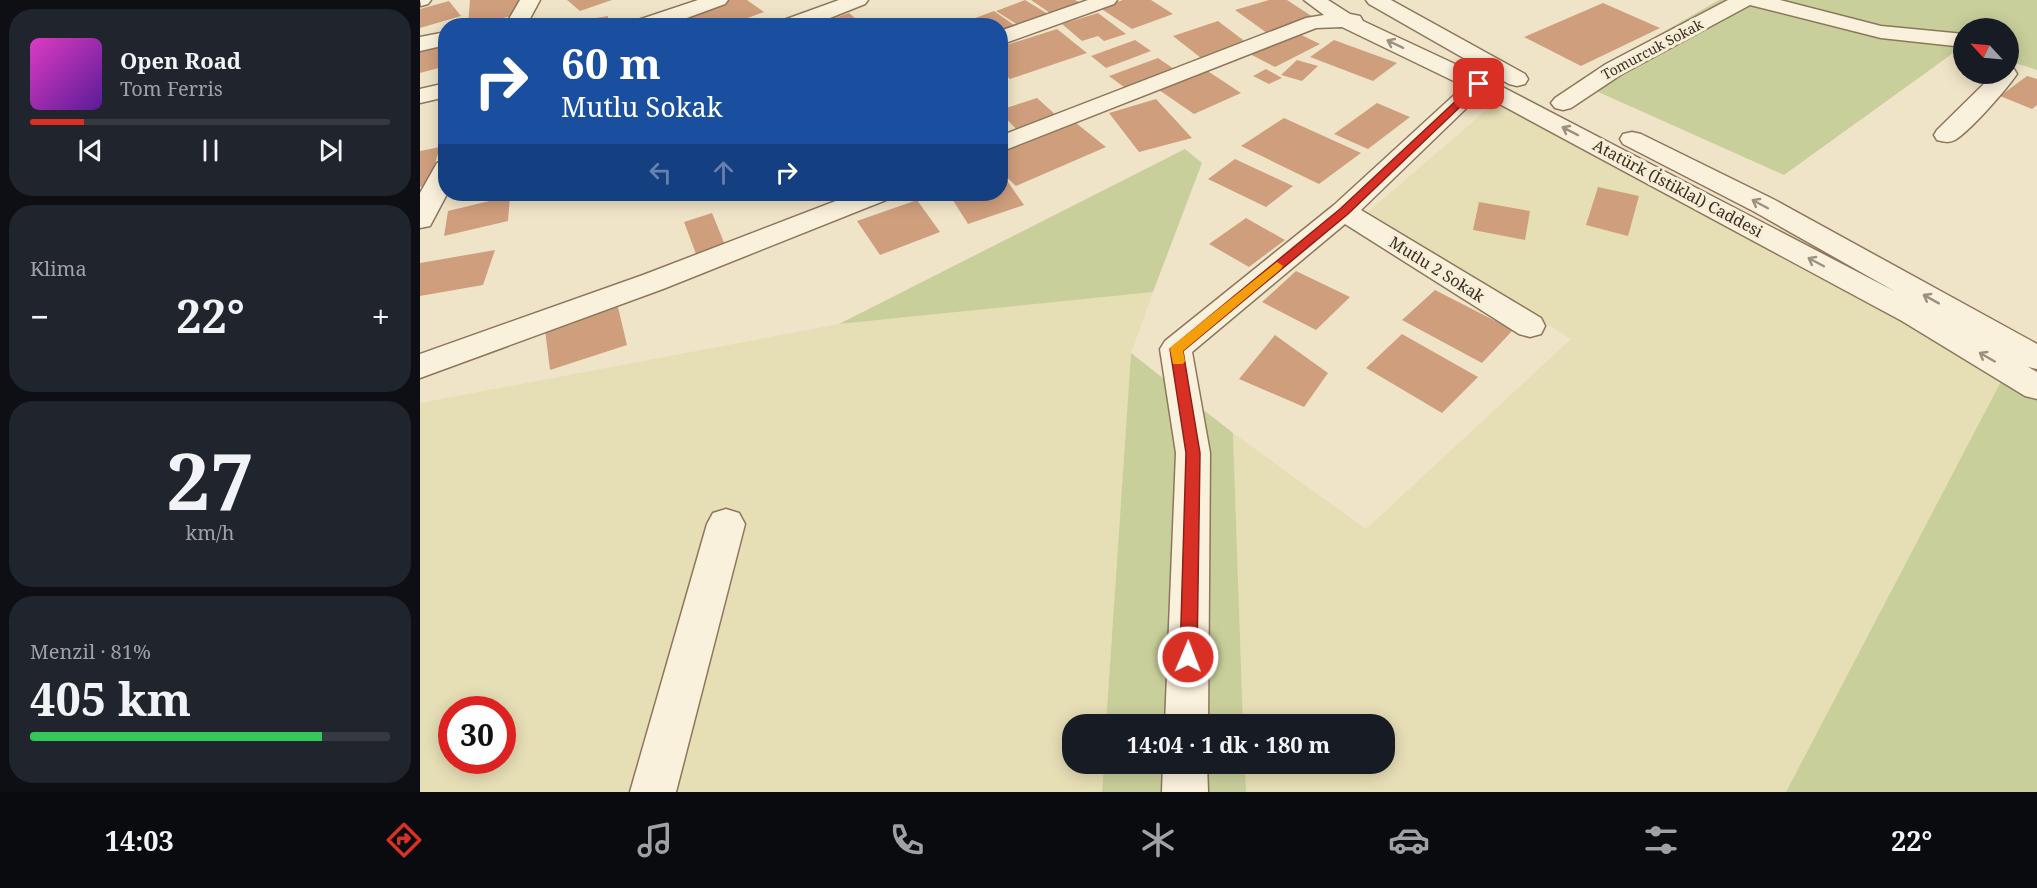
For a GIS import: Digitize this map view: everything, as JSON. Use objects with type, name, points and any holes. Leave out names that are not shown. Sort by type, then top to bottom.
[{"type":"street","points":[[666,18],[718,0]]},
{"type":"street","points":[[810,18],[858,0]]},
{"type":"street","points":[[1008,36],[1107,0]]},
{"type":"street","name":"Tomurcuk Sokak","points":[[1563,103],[1614,69],[1743,0]]},
{"type":"street","points":[[1755,0],[1872,30],[1953,40]]},
{"type":"street","points":[[1349,22],[1390,2]]},
{"type":"street","name":"Atatürk (İstiklal) Caddesi","points":[[1390,2],[1500,71],[1763,205],[2037,358]]},
{"type":"street","points":[[1008,142],[1318,6]]},
{"type":"street","name":"Atatürk (İstiklal) Caddesi","points":[[1318,6],[1479,84],[1903,309],[2037,387]]},
{"type":"street","points":[[420,44],[438,40]]},
{"type":"street","points":[[1186,714],[1193,453],[1176,349],[1344,211],[1479,84]]},
{"type":"street","points":[[1946,135],[1980,104],[1997,84]]},
{"type":"street","points":[[420,96],[438,92]]},
{"type":"street","points":[[420,220],[438,184]]},
{"type":"street","points":[[420,366],[653,282],[859,201]]},
{"type":"street","name":"Mutlu 2 Sokak","points":[[1344,211],[1530,326]]},
{"type":"street","points":[[653,792],[726,524]]},
{"type":"street","points":[[1185,774],[1185,792]]},
{"type":"shaded area","points":[[1506,93],[2008,368],[1786,792],[1246,792],[1245,774],[1395,774],[1395,714],[1243,714],[1233,433],[1366,529],[1571,339],[1368,212]]},
{"type":"shaded area","points":[[1153,292],[1131,353],[1107,714],[1062,714],[1062,774],[1103,774],[1102,792],[420,792],[420,403],[839,324]]},
{"type":"green space","points":[[1719,0],[2037,0],[2037,70],[2019,64],[2019,18],[1953,18],[1953,53],[1784,175],[1576,82]]},
{"type":"green space","points":[[1185,149],[1202,163],[1153,292],[839,324]]},
{"type":"green space","points":[[1131,353],[1233,433],[1243,714],[1107,714]]},
{"type":"green space","points":[[2008,368],[2037,386],[2037,792],[1786,792]]},
{"type":"green space","points":[[1103,774],[1245,774],[1246,792],[1102,792]]},
{"type":"building","points":[[470,0],[518,0],[518,15],[503,18],[469,18]]},
{"type":"building","points":[[567,0],[612,0],[580,11]]},
{"type":"building","points":[[728,0],[747,0],[764,12],[748,18],[677,18]]},
{"type":"building","points":[[1025,0],[1048,14],[1018,25],[996,11]]},
{"type":"building","points":[[1031,0],[1075,0],[1079,2],[1050,13]]},
{"type":"building","points":[[1123,0],[1151,0],[1173,14],[1132,29],[1100,8]]},
{"type":"building","points":[[1269,0],[1287,0],[1313,17],[1267,33],[1235,10]]},
{"type":"building","points":[[449,1],[461,16],[438,18],[438,23],[420,28],[420,9]]},
{"type":"building","points":[[1603,3],[1660,28],[1581,66],[1524,37]]},
{"type":"building","points":[[994,11],[1004,18],[975,18]]},
{"type":"building","points":[[849,13],[855,18],[835,18]]},
{"type":"building","points":[[1098,13],[1126,34],[1104,41],[1098,36],[1082,41],[1062,24]]},
{"type":"building","points":[[1008,21],[1017,27],[1008,30]]},
{"type":"building","points":[[1218,21],[1247,43],[1201,58],[1173,36]]},
{"type":"building","points":[[1057,29],[1087,53],[1010,79],[1008,77],[1008,44]]},
{"type":"building","points":[[1295,32],[1320,44],[1275,67],[1250,54]]},
{"type":"building","points":[[1135,40],[1151,51],[1106,68],[1091,56]]},
{"type":"building","points":[[1334,40],[1397,63],[1373,81],[1310,57]]},
{"type":"building","points":[[438,48],[438,68],[420,73],[420,52]]},
{"type":"building","points":[[1158,58],[1177,71],[1128,90],[1109,76]]},
{"type":"building","points":[[1297,60],[1318,66],[1302,81],[1281,75]]},
{"type":"building","points":[[1266,69],[1282,78],[1269,84],[1253,76]]},
{"type":"building","points":[[1206,70],[1241,93],[1194,114],[1159,90]]},
{"type":"building","points":[[2027,76],[2037,79],[2037,105],[2032,109],[2000,96]]},
{"type":"building","points":[[1037,98],[1057,116],[1017,130],[1008,120],[1008,107]]},
{"type":"building","points":[[1156,99],[1192,138],[1139,152],[1109,113]]},
{"type":"building","points":[[1377,103],[1410,117],[1368,149],[1334,134]]},
{"type":"building","points":[[1284,118],[1361,153],[1319,184],[1241,146]]},
{"type":"building","points":[[1076,123],[1106,147],[1016,186],[1008,179],[1008,150]]},
{"type":"building","points":[[438,147],[428,186],[420,187],[420,151]]},
{"type":"building","points":[[1235,159],[1293,186],[1266,207],[1208,179]]},
{"type":"building","points":[[1008,182],[1024,205],[968,224],[953,201],[1008,201]]},
{"type":"building","points":[[1598,187],[1639,196],[1628,236],[1586,225]]},
{"type":"building","points":[[489,201],[510,201],[508,221],[444,236],[448,211]]},
{"type":"building","points":[[918,201],[940,232],[880,255],[857,221]]},
{"type":"building","points":[[1479,202],[1530,211],[1525,240],[1473,230]]},
{"type":"building","points":[[712,213],[725,245],[696,254],[684,222]]},
{"type":"building","points":[[1246,218],[1285,240],[1249,267],[1209,244]]},
{"type":"building","points":[[495,250],[483,285],[420,296],[420,263]]},
{"type":"building","points":[[1296,271],[1350,297],[1316,330],[1262,302]]},
{"type":"building","points":[[1435,290],[1513,330],[1482,363],[1402,320]]},
{"type":"building","points":[[618,307],[627,345],[550,370],[545,330]]},
{"type":"building","points":[[1402,334],[1478,377],[1442,413],[1366,368]]},
{"type":"building","points":[[1275,335],[1328,373],[1304,407],[1239,379]]},
{"type":"slow traffic","points":[[1178,361],[1176,349],[1277,266]]},
{"type":"route","points":[[1188,657],[1193,453],[1176,349],[1344,211],[1479,84]]}]
